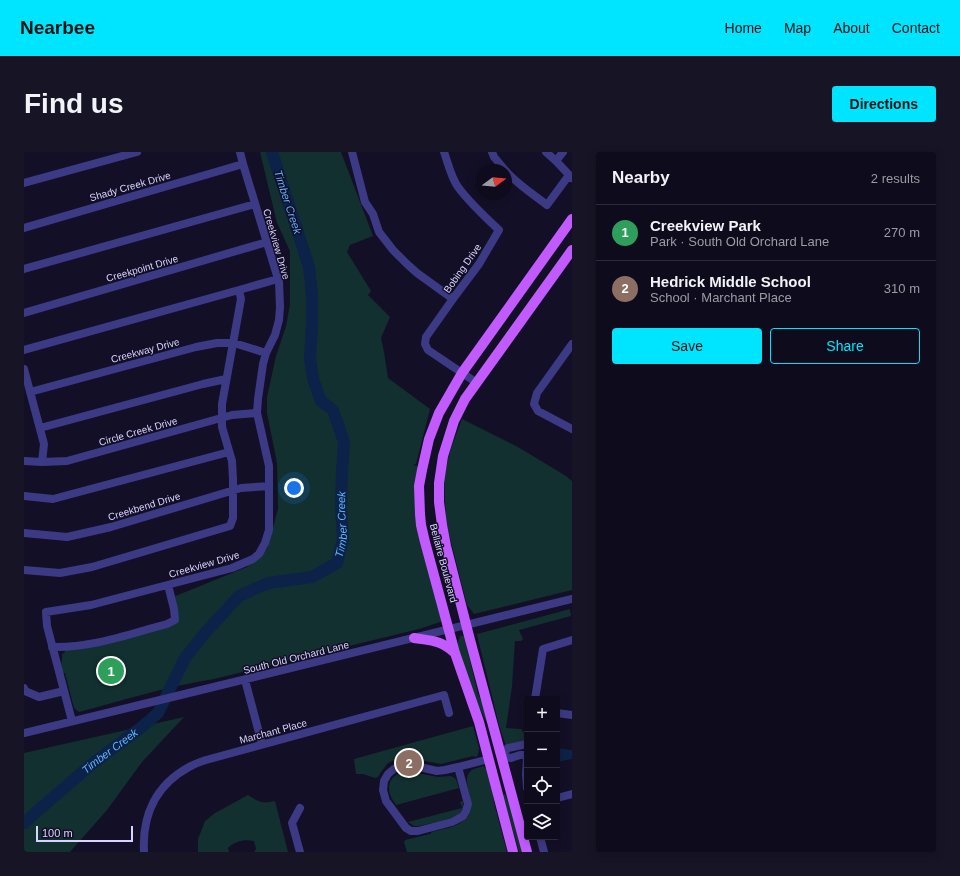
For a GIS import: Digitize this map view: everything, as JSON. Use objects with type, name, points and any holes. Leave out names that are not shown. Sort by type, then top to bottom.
[{"type":"main road","name":"Bellaire Boulevard","points":[[513,852],[479,722],[455,653],[425,542],[421,525],[419,486],[429,438],[438,413],[462,373],[572,219]]},
{"type":"main road","name":"Bellaire Boulevard","points":[[527,852],[466,625],[442,524],[439,502],[439,482],[443,456],[454,421],[465,399],[572,250]]},
{"type":"main road","points":[[414,638],[437,641],[446,645],[455,653]]},
{"type":"main road","points":[[489,759],[501,756]]},
{"type":"street","points":[[24,183],[137,152]]},
{"type":"street","name":"Creekview Drive","points":[[72,721],[46,626],[46,612],[90,605],[232,568],[253,559],[258,554],[265,543],[269,530],[269,466],[257,413],[263,364],[266,353],[275,335],[279,320],[280,294],[278,279],[242,164],[240,152]]},
{"type":"street","points":[[352,152],[366,202],[373,214],[379,232],[393,250],[412,269],[453,299]]},
{"type":"street","name":"Bobing Drive","points":[[444,152],[458,187],[499,230],[479,264],[426,337],[425,344],[428,350],[477,383]]},
{"type":"street","points":[[492,152],[501,164]]},
{"type":"street","points":[[512,177],[547,205],[571,177],[546,152]]},
{"type":"street","points":[[556,161],[563,152]]},
{"type":"street","name":"Shady Creek Drive","points":[[24,228],[242,164]]},
{"type":"street","points":[[24,269],[255,204]]},
{"type":"street","name":"Creekpoint Drive","points":[[24,313],[266,242]]},
{"type":"street","points":[[24,350],[278,279]]},
{"type":"street","points":[[24,570],[60,573],[92,567],[230,526],[233,518],[232,461],[222,426],[222,404],[241,299],[239,290]]},
{"type":"street","name":"Creekway Drive","points":[[30,392],[196,347],[217,343],[233,343],[266,353]]},
{"type":"street","points":[[569,428],[538,411],[534,404],[537,393],[572,344]]},
{"type":"street","points":[[24,369],[44,444],[42,462]]},
{"type":"street","points":[[40,428],[226,379]]},
{"type":"street","name":"Circle Creek Drive","points":[[24,461],[68,461],[232,415],[257,413]]},
{"type":"street","points":[[24,496],[53,499],[229,452]]},
{"type":"street","name":"Creekbend Drive","points":[[24,533],[67,537],[111,527],[233,490],[249,487],[269,486]]},
{"type":"street","points":[[52,647],[69,648],[100,642],[167,624],[175,620],[168,585]]},
{"type":"street","name":"South Old Orchard Lane","points":[[24,733],[572,599]]},
{"type":"street","points":[[535,696],[543,649],[572,640]]},
{"type":"street","points":[[244,680],[262,744]]},
{"type":"street","points":[[24,688],[25,691],[39,697],[64,691]]},
{"type":"street","name":"Marchant Place","points":[[144,852],[144,835],[147,819],[153,804],[162,789],[175,776],[190,767],[206,760],[262,744],[444,695],[449,713]]},
{"type":"street","points":[[560,713],[572,715]]},
{"type":"street","points":[[524,745],[508,748],[501,756],[511,758],[524,755]]},
{"type":"street","points":[[458,767],[467,801],[467,809],[463,816],[452,822],[418,831],[411,831],[406,828],[386,801],[383,790],[384,781],[388,774],[394,769],[401,766],[411,766],[437,771],[489,759]]},
{"type":"street","points":[[560,797],[572,794]]},
{"type":"street","points":[[300,808],[292,823],[300,852]]},
{"type":"street","points":[[541,840],[544,852]]},
{"type":"green space","points":[[260,152],[341,152],[373,236],[350,245],[347,252],[371,291],[368,295],[390,317],[381,338],[388,378],[430,409],[416,464],[413,465],[419,466],[417,481],[443,621],[419,629],[214,679],[164,689],[79,712],[74,708],[65,673],[63,673],[61,668],[62,654],[70,646],[78,642],[97,640],[177,623],[173,597],[247,567],[267,549],[278,509],[277,463],[267,413],[267,397],[276,356],[286,326],[290,304],[290,251],[277,223]]},
{"type":"green space","points":[[462,419],[518,447],[572,481],[572,590],[474,614],[467,605],[446,522],[444,477],[450,451]]},
{"type":"green space","points":[[570,609],[571,616],[519,630],[523,639],[521,641],[515,641],[512,686],[506,728],[521,729],[524,733],[524,741],[506,746],[499,725],[477,634]]},
{"type":"green space","points":[[460,636],[464,636],[478,694],[486,711],[489,723],[487,723],[479,707],[465,669],[458,646]]},
{"type":"green space","points":[[184,717],[142,762],[107,810],[70,852],[24,852],[24,753]]},
{"type":"green space","points":[[473,726],[479,748],[478,755],[476,757],[473,756],[441,764],[408,758],[397,759],[388,763],[378,777],[375,778],[363,774],[356,774],[354,759]]},
{"type":"green space","points":[[483,766],[487,769],[488,777],[491,779],[494,803],[507,852],[407,852],[404,842],[405,840],[430,834],[432,832],[455,826],[462,822],[468,815],[471,808],[471,800],[467,786],[469,773],[474,769]]},
{"type":"green space","points":[[406,771],[438,777],[451,776],[456,779],[459,788],[396,805],[390,794],[390,782],[395,776]]},
{"type":"green space","points":[[505,794],[524,852],[519,852],[503,795]]},
{"type":"green space","points":[[248,795],[261,802],[275,801],[288,852],[254,852],[256,849],[254,841],[247,840],[240,841],[228,848],[229,852],[198,852],[198,839],[205,821],[215,813]]},
{"type":"green space","points":[[462,801],[463,806],[461,812],[451,818],[419,826],[414,826],[408,822],[462,808],[460,802]]},
{"type":"water","points":[[560,748],[572,750],[572,759],[560,761]]},
{"type":"waterway","name":"Timber Creek","points":[[24,823],[92,764],[158,713],[185,658],[205,633],[239,596],[268,583],[312,577],[337,563],[343,539],[341,508],[344,442],[333,410],[321,401],[313,379],[310,358],[312,296],[309,267],[272,152]]},
{"type":"place","name":"Creekview Park","points":[[111,671]]},
{"type":"place","name":"Hedrick Middle School","points":[[409,763]]}]
